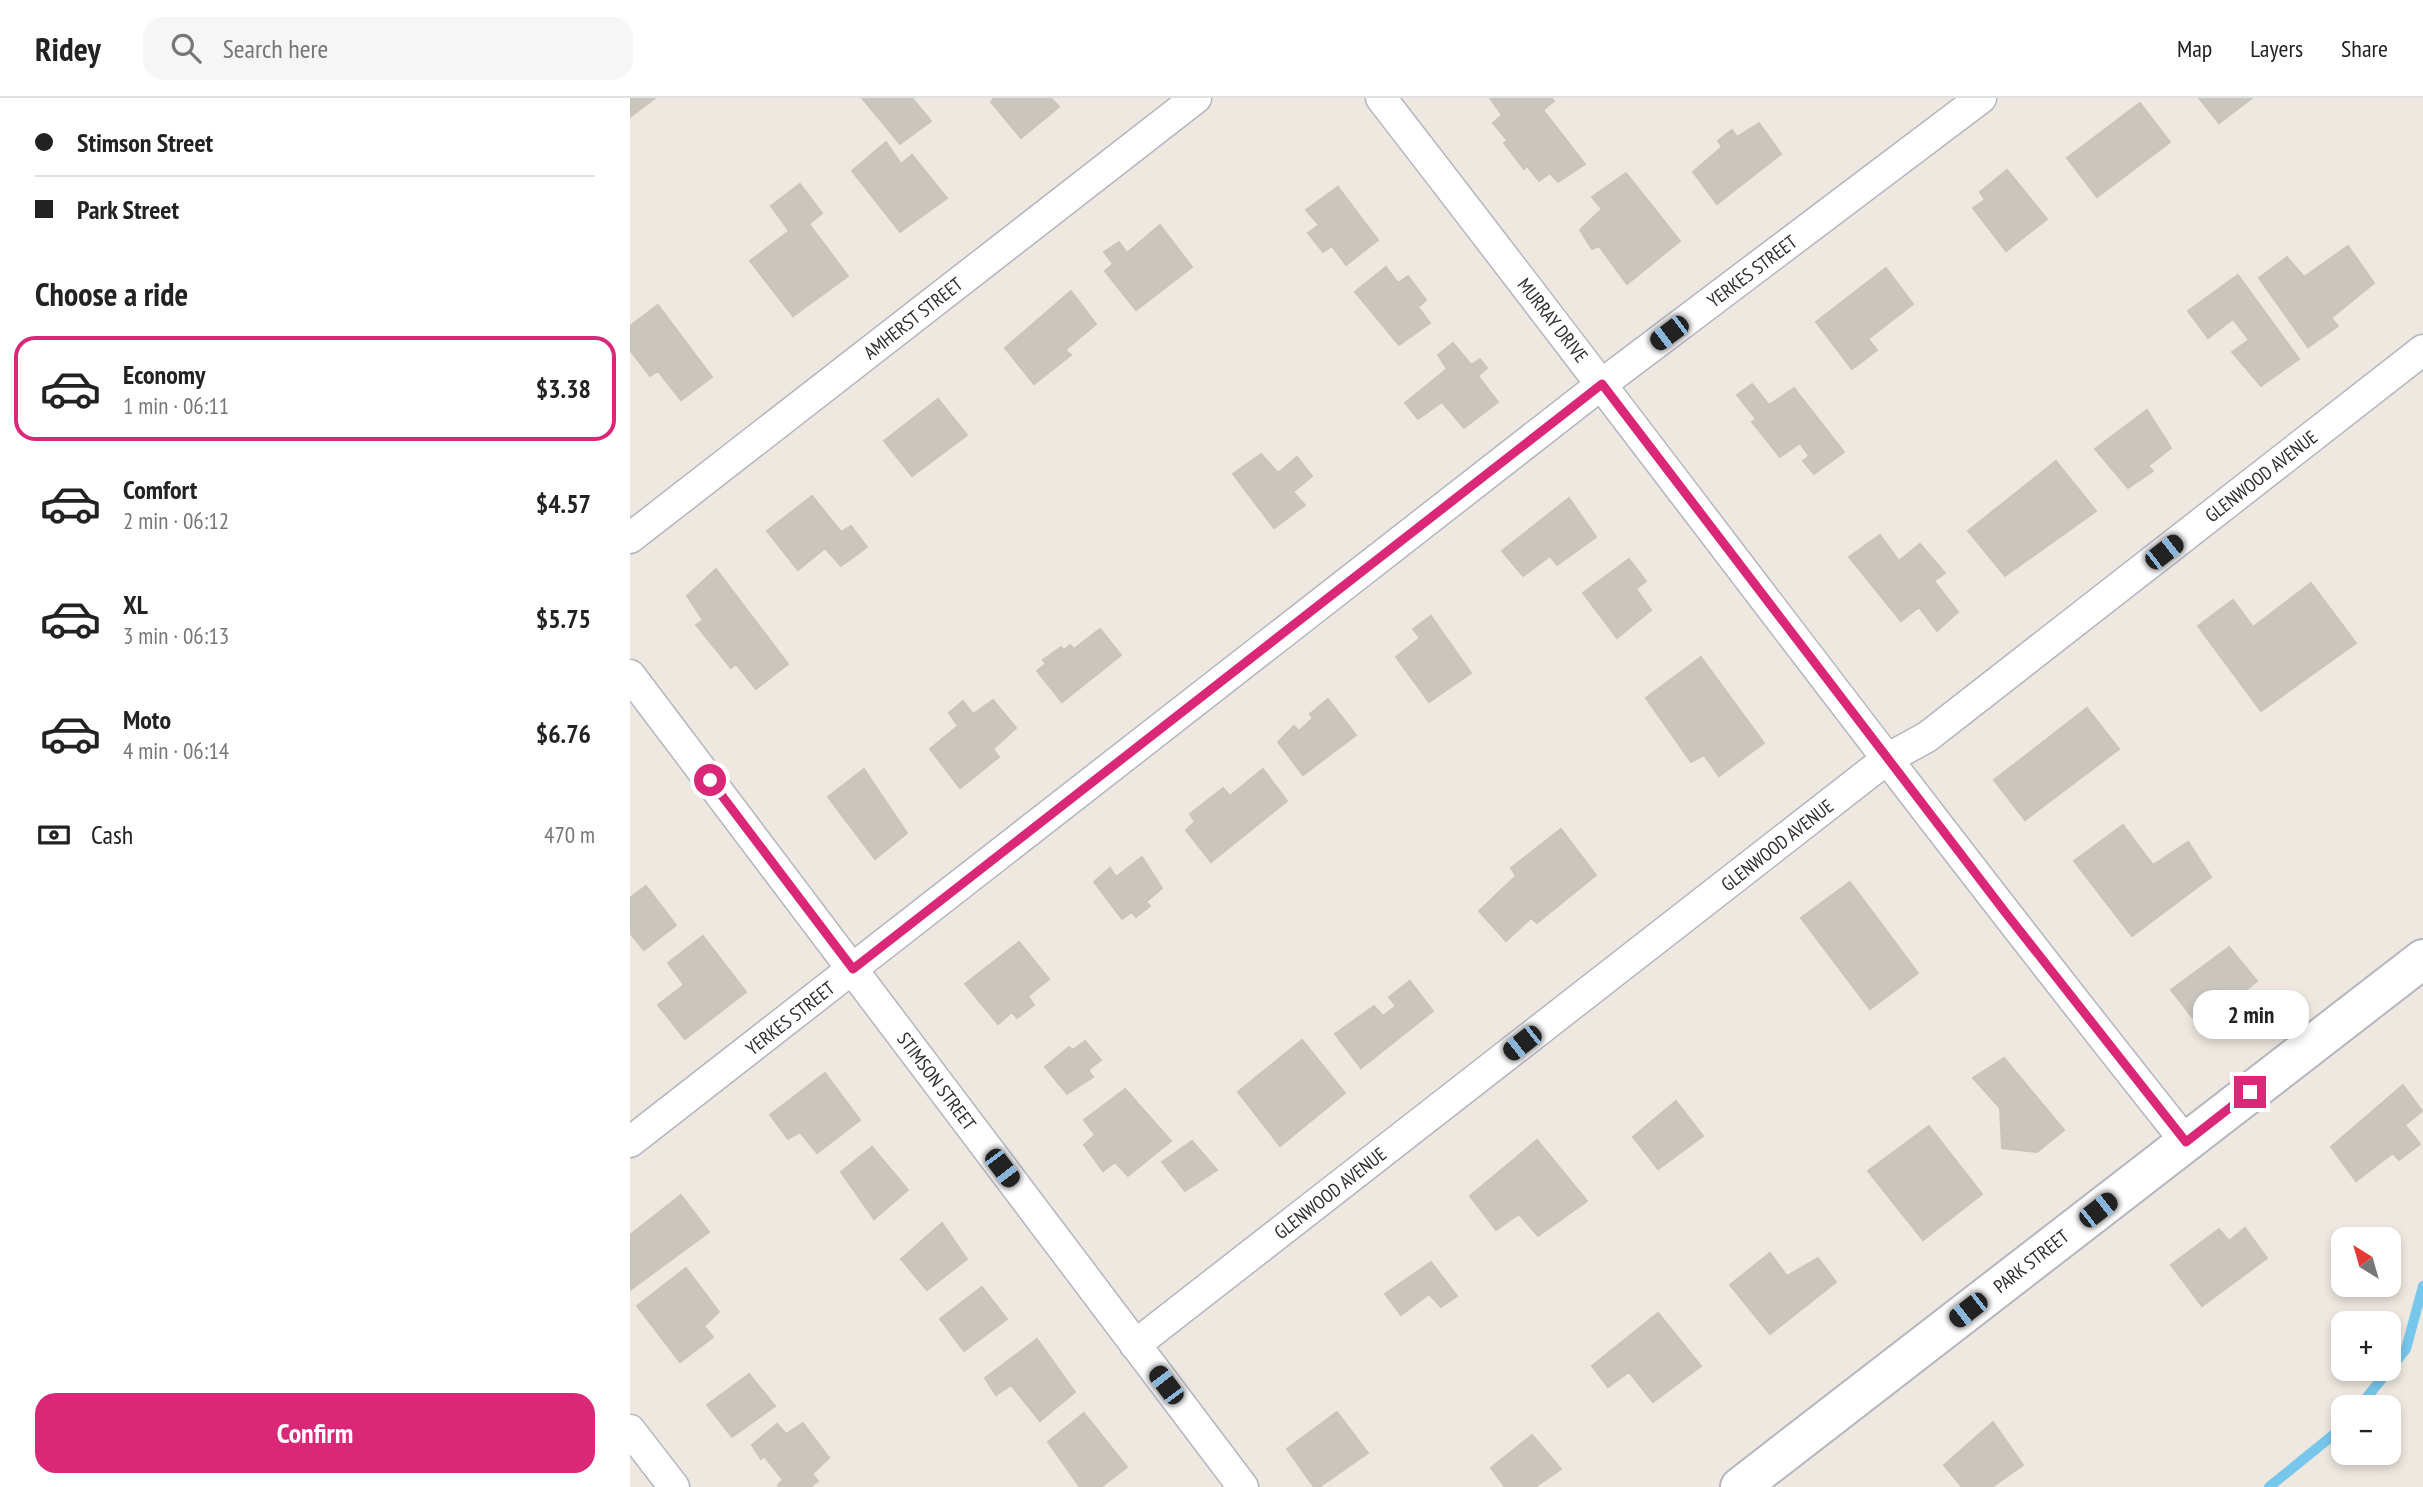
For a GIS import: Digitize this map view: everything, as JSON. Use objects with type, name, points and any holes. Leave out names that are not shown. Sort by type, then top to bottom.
[{"type":"street","name":"AMHERST STREET","points":[[630,538],[1196,98]]},
{"type":"street","name":"MURRAY DRIVE","points":[[1381,98],[1887,759],[2186,1142]]},
{"type":"street","name":"YERKES STREET","points":[[630,1142],[1602,384],[1981,98]]},
{"type":"street","name":"GLENWOOD AVENUE","points":[[1135,1345],[1887,759],[1927,737],[2423,350]]},
{"type":"street","name":"STIMSON STREET","points":[[630,675],[1243,1487]]},
{"type":"street","name":"PARK STREET","points":[[1740,1487],[2422,960]]},
{"type":"street","points":[[630,1430],[674,1487]]},
{"type":"building","points":[[630,98],[655,98],[630,117]]},
{"type":"building","points":[[862,98],[912,98],[931,121],[900,144]]},
{"type":"building","points":[[994,98],[1051,98],[1059,107],[1021,138],[991,102]]},
{"type":"building","points":[[1490,98],[1551,98],[1554,101],[1543,110],[1585,164],[1558,182],[1550,173],[1539,181],[1527,166],[1524,169],[1504,143],[1508,141],[1493,123],[1502,115]]},
{"type":"building","points":[[2199,98],[2252,98],[2219,123]]},
{"type":"building","points":[[2140,103],[2170,142],[2097,197],[2067,158]]},
{"type":"building","points":[[1759,123],[1781,154],[1717,204],[1693,172],[1722,147],[1718,141],[1732,130],[1737,137]]},
{"type":"building","points":[[886,142],[901,164],[912,155],[947,198],[900,232],[852,171]]},
{"type":"building","points":[[2007,170],[2047,219],[2006,251],[1973,208],[1985,200],[1980,192]]},
{"type":"building","points":[[1626,173],[1680,241],[1627,284],[1599,246],[1592,249],[1580,230],[1602,209],[1592,197]]},
{"type":"building","points":[[800,184],[822,213],[809,224],[848,276],[793,316],[750,261],[789,231],[771,206]]},
{"type":"building","points":[[1338,187],[1378,240],[1346,265],[1332,246],[1323,252],[1308,233],[1319,225],[1306,210]]},
{"type":"building","points":[[1160,225],[1192,267],[1136,310],[1105,271],[1113,264],[1104,252],[1119,242],[1127,253]]},
{"type":"building","points":[[2348,246],[2374,283],[2331,318],[2338,326],[2308,347],[2259,278],[2287,257],[2304,277]]},
{"type":"building","points":[[1386,267],[1398,283],[1408,276],[1426,300],[1418,307],[1430,323],[1399,345],[1355,292]]},
{"type":"building","points":[[1886,268],[1913,304],[1868,339],[1877,350],[1852,369],[1816,322]]},
{"type":"building","points":[[2238,275],[2299,359],[2261,386],[2232,352],[2249,340],[2233,319],[2208,338],[2188,311]]},
{"type":"building","points":[[1071,291],[1096,324],[1065,350],[1071,355],[1034,384],[1005,348]]},
{"type":"building","points":[[658,305],[712,377],[681,400],[658,371],[650,376],[630,350],[630,326]]},
{"type":"building","points":[[1453,343],[1471,365],[1480,359],[1487,368],[1478,376],[1498,402],[1464,428],[1442,402],[1418,419],[1405,403],[1447,369],[1438,355]]},
{"type":"building","points":[[1752,384],[1769,405],[1794,388],[1844,452],[1814,474],[1803,461],[1809,456],[1800,443],[1780,457],[1752,422],[1756,419],[1737,395]]},
{"type":"building","points":[[938,399],[967,435],[912,476],[884,441]]},
{"type":"building","points":[[2147,410],[2171,448],[2148,466],[2153,471],[2128,488],[2095,449]]},
{"type":"building","points":[[1261,454],[1278,473],[1297,457],[1312,476],[1293,492],[1305,505],[1274,528],[1233,474]]},
{"type":"building","points":[[2056,461],[2096,511],[2005,576],[1968,531]]},
{"type":"building","points":[[812,496],[841,532],[851,526],[867,547],[841,566],[825,548],[798,570],[767,531]]},
{"type":"building","points":[[1569,498],[1596,537],[1557,565],[1550,556],[1523,576],[1502,551]]},
{"type":"building","points":[[1880,535],[1899,561],[1920,544],[1945,573],[1934,581],[1958,612],[1937,631],[1919,607],[1901,621],[1849,557]]},
{"type":"building","points":[[1629,559],[1646,581],[1636,589],[1651,610],[1617,638],[1583,593]]},
{"type":"building","points":[[716,569],[788,664],[756,689],[736,664],[731,668],[696,625],[703,620],[687,596]]},
{"type":"building","points":[[2311,583],[2356,643],[2261,711],[2198,626],[2233,600],[2253,627]]},
{"type":"building","points":[[1431,616],[1471,673],[1429,702],[1396,657],[1420,638],[1413,629]]},
{"type":"building","points":[[1100,629],[1121,655],[1062,702],[1037,671],[1046,664],[1043,660],[1061,647],[1064,650],[1070,645],[1074,649]]},
{"type":"building","points":[[1701,657],[1764,743],[1719,776],[1704,755],[1691,762],[1646,698]]},
{"type":"building","points":[[1328,699],[1356,735],[1303,775],[1278,742],[1294,726],[1299,731],[1313,718],[1310,714]]},
{"type":"building","points":[[993,700],[1016,728],[993,749],[999,757],[960,788],[930,749],[958,726],[949,713],[963,701],[973,714]]},
{"type":"building","points":[[2087,708],[2119,749],[2025,820],[1994,780]]},
{"type":"building","points":[[864,769],[907,833],[875,859],[828,797]]},
{"type":"building","points":[[1263,769],[1287,801],[1211,862],[1186,830],[1195,822],[1190,814],[1223,788],[1230,796]]},
{"type":"building","points":[[2123,825],[2153,865],[2188,842],[2211,877],[2132,936],[2074,861]]},
{"type":"building","points":[[1561,829],[1596,875],[1537,923],[1531,918],[1506,941],[1479,911],[1516,876],[1511,868]]},
{"type":"building","points":[[1142,857],[1162,888],[1146,902],[1150,906],[1136,917],[1132,912],[1122,919],[1094,882],[1110,868],[1116,877]]},
{"type":"building","points":[[1850,882],[1918,973],[1870,1009],[1801,918]]},
{"type":"building","points":[[646,886],[676,925],[644,950],[630,933],[630,898]]},
{"type":"building","points":[[703,936],[746,992],[685,1039],[658,1005],[684,985],[668,963]]},
{"type":"building","points":[[1019,942],[1049,979],[1028,996],[1034,1005],[1017,1018],[1012,1012],[998,1024],[965,984]]},
{"type":"building","points":[[2229,947],[2257,981],[2200,1027],[2171,990]]},
{"type":"building","points":[[1410,981],[1433,1011],[1361,1068],[1335,1034],[1374,1006],[1383,1016],[1396,1006],[1389,997]]},
{"type":"building","points":[[1302,1040],[1345,1093],[1280,1146],[1238,1092]]},
{"type":"building","points":[[1085,1041],[1101,1060],[1088,1070],[1093,1077],[1067,1094],[1045,1067],[1069,1047],[1073,1050]]},
{"type":"building","points":[[2004,1058],[2064,1130],[2037,1152],[2002,1148],[2000,1108],[1973,1078]]},
{"type":"building","points":[[825,1073],[860,1120],[817,1153],[800,1132],[788,1139],[770,1115]]},
{"type":"building","points":[[2403,1085],[2422,1111],[2405,1125],[2420,1144],[2399,1160],[2393,1153],[2356,1181],[2331,1147]]},
{"type":"building","points":[[1125,1089],[1171,1141],[1128,1176],[1115,1162],[1103,1171],[1084,1145],[1095,1135],[1084,1120]]},
{"type":"building","points":[[1676,1101],[1703,1136],[1658,1169],[1633,1137]]},
{"type":"building","points":[[1929,1126],[1982,1194],[1923,1240],[1868,1171]]},
{"type":"building","points":[[1537,1140],[1587,1201],[1538,1236],[1519,1214],[1496,1230],[1470,1196]]},
{"type":"building","points":[[1192,1141],[1217,1170],[1185,1191],[1162,1162]]},
{"type":"building","points":[[872,1147],[908,1190],[874,1219],[841,1172]]},
{"type":"building","points":[[681,1195],[709,1232],[630,1290],[630,1235]]},
{"type":"building","points":[[942,1223],[967,1259],[927,1290],[901,1259]]},
{"type":"building","points":[[2245,1228],[2267,1258],[2202,1306],[2171,1265],[2219,1229],[2229,1241]]},
{"type":"building","points":[[1770,1253],[1787,1276],[1818,1258],[1836,1282],[1770,1334],[1730,1285]]},
{"type":"building","points":[[1431,1262],[1457,1296],[1441,1307],[1429,1294],[1401,1315],[1385,1294]]},
{"type":"building","points":[[686,1268],[719,1312],[704,1326],[713,1337],[680,1362],[637,1306]]},
{"type":"building","points":[[982,1287],[1007,1319],[964,1351],[940,1319]]},
{"type":"building","points":[[1658,1313],[1701,1366],[1653,1402],[1629,1372],[1608,1387],[1592,1366]]},
{"type":"building","points":[[1037,1339],[1075,1392],[1040,1421],[1011,1385],[996,1395],[985,1378]]},
{"type":"building","points":[[749,1374],[775,1406],[732,1437],[707,1405]]},
{"type":"building","points":[[1337,1412],[1368,1453],[1319,1487],[1314,1487],[1287,1449]]},
{"type":"building","points":[[1084,1413],[1127,1467],[1101,1487],[1080,1487],[1048,1442]]},
{"type":"building","points":[[1993,1422],[2023,1465],[1992,1487],[1962,1487],[1944,1465]]},
{"type":"building","points":[[803,1423],[829,1458],[812,1474],[818,1481],[810,1487],[780,1487],[778,1485],[783,1480],[764,1456],[761,1459],[752,1445],[777,1424],[786,1434]]},
{"type":"building","points":[[1532,1435],[1561,1469],[1535,1487],[1505,1487],[1491,1468]]},
{"type":"waterway","points":[[2369,1395],[2406,1349],[2423,1286]]},
{"type":"waterway","points":[[2269,1487],[2331,1437]]},
{"type":"route","points":[[710,780],[853,969],[1602,384],[2005,912],[2186,1142],[2250,1092]]}]
